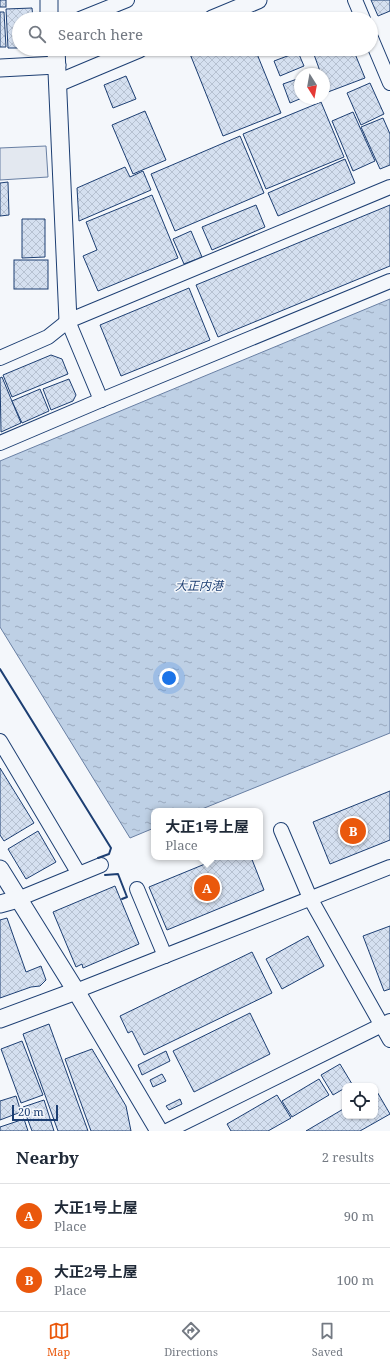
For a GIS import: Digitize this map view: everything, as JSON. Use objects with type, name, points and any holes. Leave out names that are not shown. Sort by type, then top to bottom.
[{"type":"street","points":[[49,0],[49,12]]},
{"type":"street","points":[[97,12],[127,0]]},
{"type":"street","points":[[229,12],[258,0]]},
{"type":"street","points":[[355,0],[360,12]]},
{"type":"street","points":[[378,55],[390,83]]},
{"type":"street","points":[[58,83],[123,56]]},
{"type":"street","points":[[0,68],[57,57],[68,322],[101,400]]},
{"type":"street","points":[[0,358],[48,337],[68,322],[390,187]]},
{"type":"street","points":[[0,443],[390,281]]},
{"type":"street","points":[[0,741],[79,874]]},
{"type":"street","points":[[281,830],[310,898],[386,1023],[390,1040]]},
{"type":"street","points":[[0,904],[18,899],[101,865]]},
{"type":"street","points":[[0,1019],[76,991],[390,867]]},
{"type":"street","points":[[0,869],[76,991],[159,1131]]},
{"type":"street","points":[[137,889],[165,956]]},
{"type":"street","points":[[168,1131],[386,1023]]},
{"type":"shaded area","points":[[46,146],[48,177],[0,180],[0,148]]},
{"type":"water","name":"大正内港","points":[[390,299],[390,733],[204,808],[151,808],[151,829],[130,838],[0,627],[0,461]]},
{"type":"building","points":[[0,0],[6,0],[6,7],[0,7]]},
{"type":"building","points":[[371,0],[390,0],[390,11],[378,16],[378,12],[376,12]]},
{"type":"building","points":[[32,8],[32,12],[12,12],[12,48],[8,48],[6,9]]},
{"type":"building","points":[[0,12],[4,12],[6,47],[0,47]]},
{"type":"building","points":[[191,56],[258,56],[281,113],[223,136]]},
{"type":"building","points":[[287,56],[300,56],[304,66],[294,68],[294,70],[280,76],[274,61]]},
{"type":"building","points":[[315,56],[356,56],[365,78],[330,91],[330,68],[319,68]]},
{"type":"building","points":[[126,76],[136,99],[113,108],[104,85]]},
{"type":"building","points":[[294,80],[294,101],[290,103],[283,84]]},
{"type":"building","points":[[370,83],[384,114],[361,125],[347,93]]},
{"type":"building","points":[[316,104],[322,104],[344,157],[266,189],[243,134]]},
{"type":"building","points":[[145,111],[166,160],[133,174],[112,125]]},
{"type":"building","points":[[353,112],[375,161],[353,171],[332,121]]},
{"type":"building","points":[[383,118],[390,134],[390,165],[380,169],[361,127]]},
{"type":"building","points":[[240,136],[264,193],[175,231],[151,174]]},
{"type":"building","points":[[345,159],[355,183],[278,216],[268,193]]},
{"type":"building","points":[[125,167],[130,177],[143,171],[151,190],[79,221],[77,188]]},
{"type":"building","points":[[8,182],[9,215],[0,216],[0,183]]},
{"type":"building","points":[[152,195],[178,258],[98,291],[83,256],[97,250],[86,222]]},
{"type":"building","points":[[256,205],[265,227],[212,250],[202,227]]},
{"type":"building","points":[[390,205],[390,266],[218,337],[196,285]]},
{"type":"building","points":[[22,219],[45,219],[45,257],[22,258]]},
{"type":"building","points":[[191,231],[202,257],[184,264],[173,239]]},
{"type":"building","points":[[14,260],[48,260],[48,289],[14,289]]},
{"type":"building","points":[[189,288],[210,340],[121,376],[100,325]]},
{"type":"building","points":[[51,355],[62,359],[68,374],[12,397],[3,375]]},
{"type":"building","points":[[2,377],[21,423],[1,432],[0,378]]},
{"type":"building","points":[[69,379],[76,395],[73,401],[51,410],[43,389]]},
{"type":"building","points":[[40,389],[49,411],[22,423],[12,401]]},
{"type":"building","points":[[0,768],[34,823],[4,841],[0,835]]},
{"type":"building","points":[[390,791],[390,840],[330,864],[313,822]]},
{"type":"building","points":[[38,831],[56,862],[26,879],[8,849]]},
{"type":"building","points":[[215,860],[252,860],[264,890],[167,930],[149,887]]},
{"type":"building","points":[[115,886],[139,944],[83,968],[82,964],[76,967],[53,912]]},
{"type":"building","points":[[7,918],[26,972],[41,966],[46,980],[40,986],[31,987],[0,998],[0,920]]},
{"type":"building","points":[[390,926],[390,989],[384,991],[363,936]]},
{"type":"building","points":[[308,936],[324,966],[282,989],[266,959]]},
{"type":"building","points":[[252,952],[272,993],[144,1055],[132,1031],[128,1033],[120,1016]]},
{"type":"building","points":[[250,1013],[270,1054],[194,1092],[173,1051]]},
{"type":"building","points":[[49,1024],[88,1131],[58,1131],[23,1034]]},
{"type":"building","points":[[22,1041],[43,1095],[21,1103],[1,1049]]},
{"type":"building","points":[[92,1049],[126,1106],[131,1131],[91,1131],[65,1059]]},
{"type":"building","points":[[166,1051],[170,1061],[142,1075],[138,1065]]},
{"type":"building","points":[[340,1064],[351,1083],[342,1083],[342,1090],[333,1095],[321,1075]]},
{"type":"building","points":[[162,1074],[166,1081],[153,1087],[150,1080]]},
{"type":"building","points":[[319,1079],[329,1095],[292,1117],[282,1101]]},
{"type":"building","points":[[378,1093],[390,1114],[360,1131],[306,1131],[342,1110],[342,1119],[378,1119]]},
{"type":"building","points":[[277,1095],[291,1118],[268,1131],[231,1131],[227,1124]]},
{"type":"building","points":[[16,1096],[21,1112],[0,1120],[0,1101]]},
{"type":"building","points":[[180,1099],[182,1104],[169,1110],[166,1106]]},
{"type":"building","points":[[44,1100],[54,1131],[32,1131],[23,1107]]},
{"type":"building","points":[[24,1119],[28,1131],[0,1131],[0,1127]]},
{"type":"wall","points":[[0,669],[111,848],[109,854],[98,858]]},
{"type":"wall","points":[[105,875],[118,874],[127,897],[122,899]]},
{"type":"place","name":"大正2号上屋","points":[[353,831]]},
{"type":"place","name":"大正1号上屋","points":[[207,888]]}]
